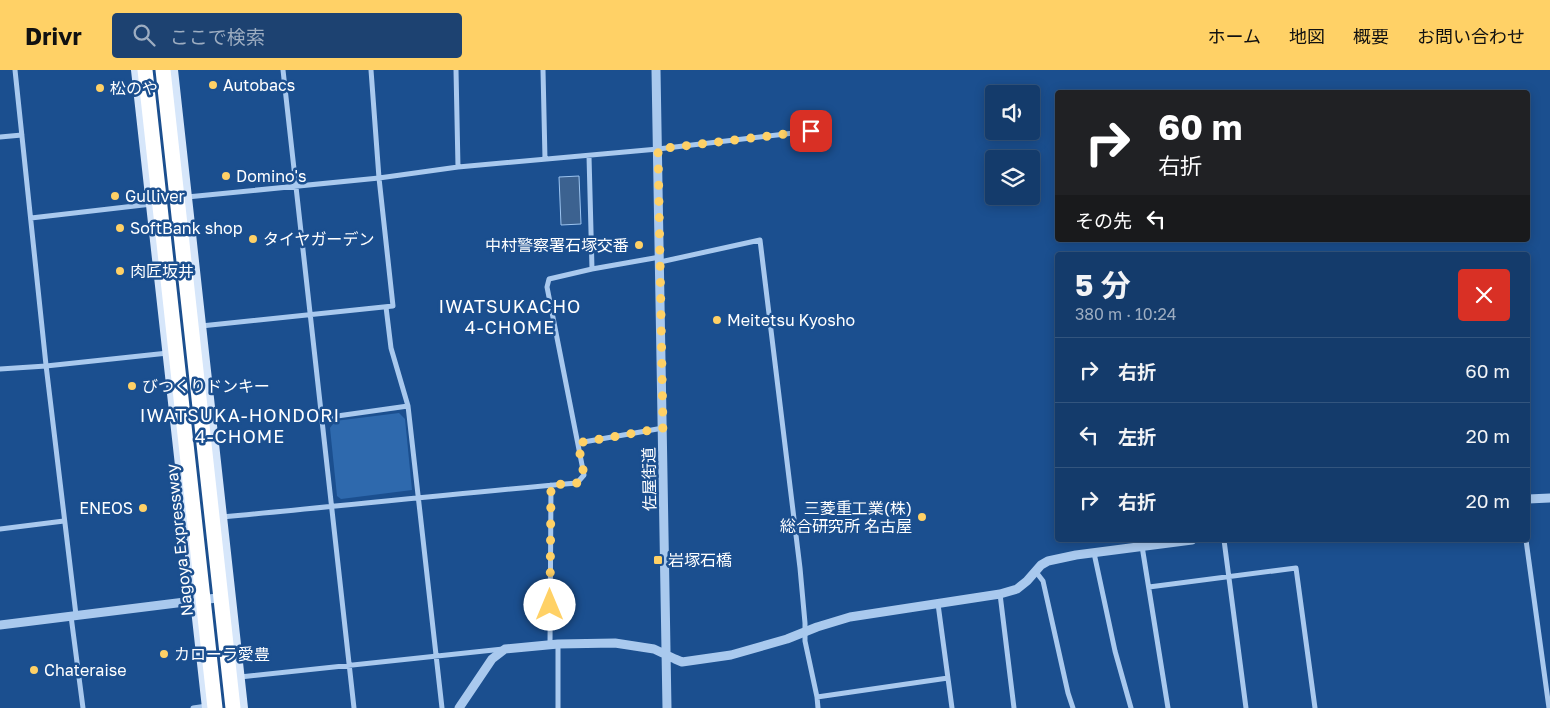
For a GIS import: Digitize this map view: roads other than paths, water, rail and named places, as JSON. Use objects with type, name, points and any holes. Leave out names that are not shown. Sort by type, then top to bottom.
[{"type":"highway","name":"Nagoya Expressway","points":[[145,70],[210,708]]},
{"type":"highway","points":[[163,70],[233,708]]},
{"type":"main road","points":[[136,70],[195,600],[210,708]]},
{"type":"main road","points":[[173,70],[243,708]]},
{"type":"street","points":[[15,70],[83,708]]},
{"type":"street","points":[[283,70],[354,708]]},
{"type":"street","points":[[201,326],[393,306],[379,178],[371,70]]},
{"type":"street","points":[[456,70],[458,167]]},
{"type":"street","points":[[543,70],[545,159]]},
{"type":"street","name":"佐屋街道","points":[[656,70],[667,708]]},
{"type":"street","points":[[31,218],[151,204],[186,197],[379,178],[458,167],[658,149],[811,131]]},
{"type":"street","points":[[0,137],[22,135]]},
{"type":"street","points":[[589,156],[592,269]]},
{"type":"street","points":[[222,517],[332,508],[577,483],[584,475],[547,287],[549,279],[592,269],[660,259],[760,240],[800,568],[805,623],[804,632],[818,708]]},
{"type":"street","points":[[386,306],[391,348],[408,406],[442,708]]},
{"type":"street","points":[[0,369],[168,353]]},
{"type":"street","points":[[322,418],[408,406]]},
{"type":"street","points":[[578,443],[663,428]]},
{"type":"street","points":[[551,485],[554,645],[558,708]]},
{"type":"street","points":[[1530,499],[1550,498]]},
{"type":"street","points":[[0,529],[64,521]]},
{"type":"street","points":[[240,677],[554,645],[615,643],[654,649],[682,662],[731,655],[787,639],[817,626],[850,617],[1000,594],[1017,589],[1027,582],[1048,561],[1175,542]]},
{"type":"street","points":[[1224,542],[1246,708]]},
{"type":"street","points":[[1526,542],[1549,708]]},
{"type":"street","points":[[1142,546],[1168,708]]},
{"type":"street","points":[[1094,553],[1115,652],[1130,708]]},
{"type":"street","points":[[1149,587],[1296,568],[1315,708]]},
{"type":"street","points":[[1036,572],[1043,581],[1073,708]]},
{"type":"street","points":[[1000,594],[1014,708]]},
{"type":"street","points":[[0,625],[231,596]]},
{"type":"street","points":[[938,604],[952,708]]},
{"type":"street","points":[[460,708],[492,658],[505,649]]},
{"type":"street","points":[[817,697],[948,678]]},
{"type":"street","points":[[193,708],[210,708]]},
{"type":"place","name":"Autobacs","points":[[213,85]]},
{"type":"place","name":"松のや","points":[[100,88]]},
{"type":"place","name":"Domino's","points":[[226,176]]},
{"type":"place","name":"Gulliver","points":[[115,196]]},
{"type":"place","name":"SoftBank shop","points":[[120,228]]},
{"type":"place","name":"タイヤガーデン","points":[[253,239]]},
{"type":"place","name":"中村警察署石塚交番","points":[[639,245]]},
{"type":"place","name":"肉匠坂井","points":[[120,271]]},
{"type":"place","name":"Meitetsu Kyosho","points":[[717,320]]},
{"type":"place","name":"びつくりドンキー","points":[[132,386]]},
{"type":"place","name":"ENEOS","points":[[143,508]]},
{"type":"place","name":"三菱重工業(株) 総合研究所 名古屋","points":[[922,517]]},
{"type":"place","name":"岩塚石橋","points":[[658,560]]},
{"type":"place","name":"カローラ愛豊","points":[[164,654]]},
{"type":"place","name":"Chateraise","points":[[34,670]]},
{"type":"district","name":"IWATSUKACHO 4-CHOME","points":[[510,316]]},
{"type":"district","name":"IWATSUKA-HONDORI 4-CHOME","points":[[240,425]]}]
